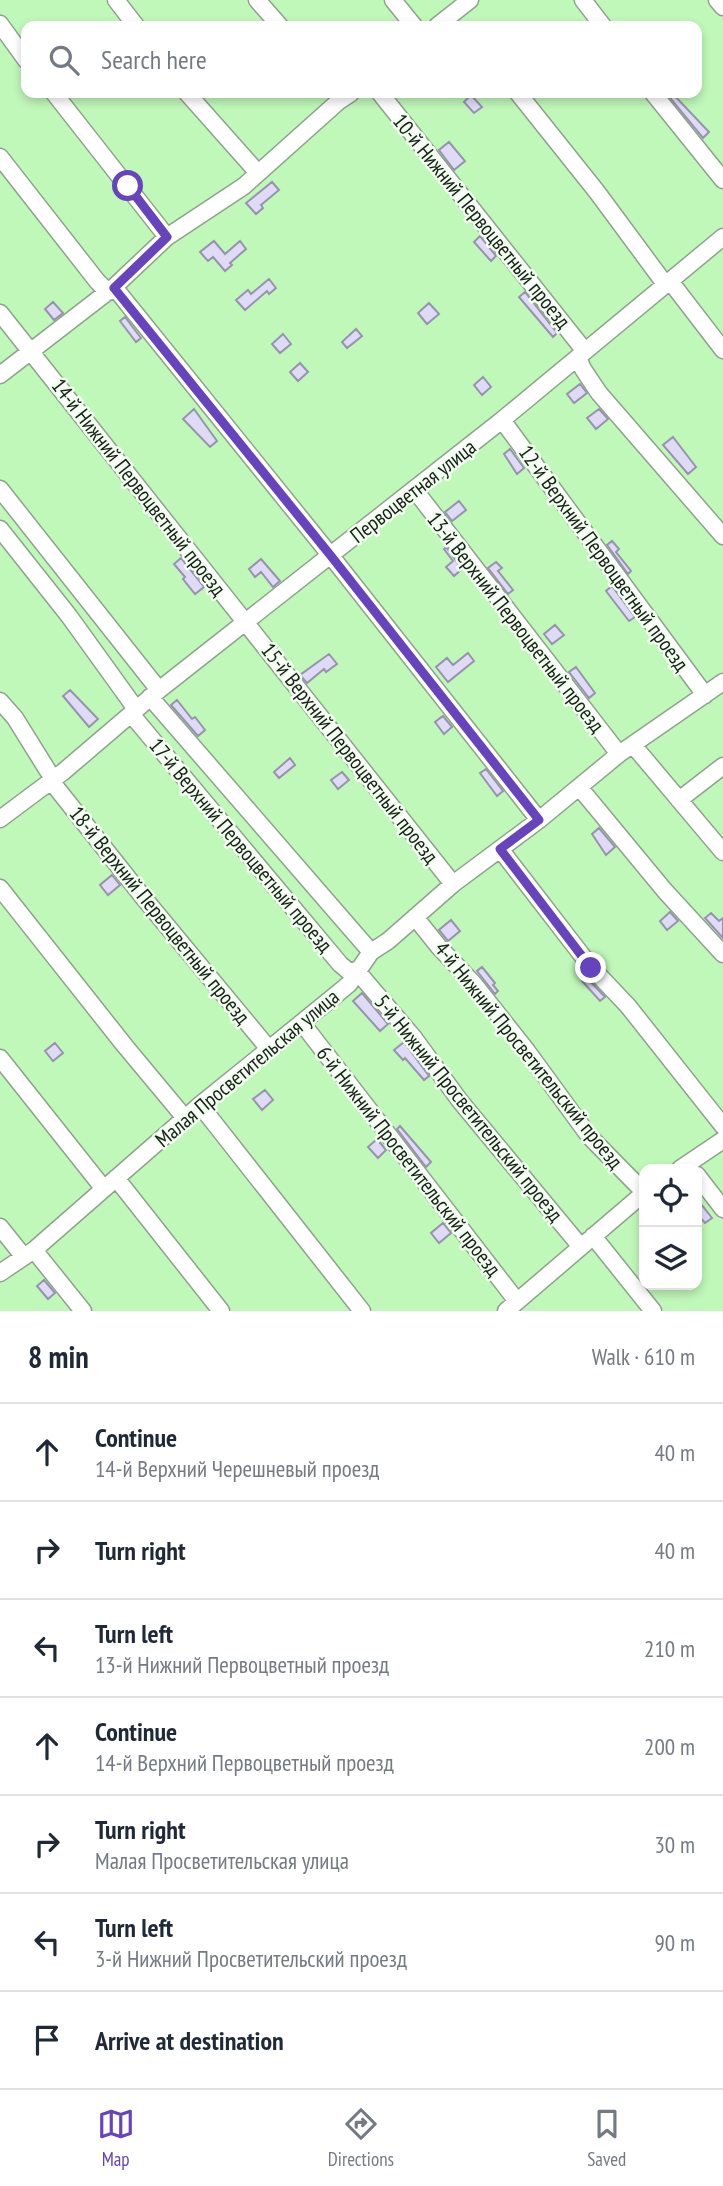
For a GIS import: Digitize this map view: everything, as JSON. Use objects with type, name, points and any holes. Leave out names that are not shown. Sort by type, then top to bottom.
[{"type":"lane","points":[[116,0],[132,21]]},
{"type":"lane","points":[[257,0],[276,21]]},
{"type":"lane","points":[[393,0],[410,21]]},
{"type":"lane","points":[[451,21],[460,18],[470,0]]},
{"type":"lane","points":[[583,0],[599,21]]},
{"type":"lane","points":[[717,0],[723,8]]},
{"type":"lane","points":[[0,24],[21,53]]},
{"type":"lane","points":[[58,98],[167,237]]},
{"type":"lane","points":[[191,98],[258,173]]},
{"type":"lane","points":[[0,375],[111,290],[167,237],[244,186],[338,98]]},
{"type":"lane","name":"10-й Нижний Первоцветный проезд","points":[[384,98],[581,354],[583,369],[598,393],[723,536]]},
{"type":"lane","points":[[522,98],[723,350]]},
{"type":"lane","points":[[657,98],[723,180]]},
{"type":"lane","points":[[0,157],[97,281],[111,290],[331,556],[539,820]]},
{"type":"lane","name":"Первоцветная улица","points":[[0,818],[52,780],[155,694],[502,420],[723,237]]},
{"type":"lane","name":"14-й Нижний Первоцветный проезд","points":[[0,313],[247,623]]},
{"type":"lane","name":"12-й Верхний Первоцветный проезд","points":[[502,420],[705,695]]},
{"type":"lane","points":[[0,489],[155,694],[371,952]]},
{"type":"lane","name":"13-й Верхний Первоцветный проезд","points":[[414,489],[626,750],[679,800],[723,852]]},
{"type":"lane","name":"17-й Верхний Первоцветный проезд","points":[[0,529],[69,617],[134,711],[256,866],[340,964],[355,973]]},
{"type":"lane","name":"15-й Верхний Первоцветный проезд","points":[[247,623],[453,884]]},
{"type":"lane","name":"Малая Просветительская улица","points":[[0,1273],[29,1253],[200,1105],[349,984],[371,952],[453,884],[626,750],[723,682]]},
{"type":"lane","name":"18-й Верхний Первоцветный проезд","points":[[0,701],[15,718],[52,780],[125,876],[270,1049]]},
{"type":"lane","points":[[679,800],[723,765]]},
{"type":"lane","points":[[579,787],[665,891],[723,954]]},
{"type":"lane","points":[[500,849],[591,968],[628,1006],[723,1126]]},
{"type":"lane","points":[[0,888],[185,1118]]},
{"type":"lane","name":"4-й Нижний Просветительский проезд","points":[[415,917],[505,1022],[589,1136],[639,1187]]},
{"type":"lane","name":"5-й Нижний Просветительский проезд","points":[[355,973],[414,1038],[460,1101],[653,1311]]},
{"type":"lane","name":"6-й Нижний Просветительский проезд","points":[[302,1023],[511,1305]]},
{"type":"lane","points":[[0,1058],[221,1311]]},
{"type":"lane","points":[[200,1105],[362,1311]]},
{"type":"lane","points":[[695,1164],[723,1140]]},
{"type":"lane","points":[[702,1184],[723,1209]]},
{"type":"lane","points":[[511,1305],[639,1196]]},
{"type":"lane","points":[[0,1227],[29,1253],[83,1311]]},
{"type":"green space","points":[[0,0],[723,0],[723,1311],[0,1311]]},
{"type":"building","points":[[468,98],[474,98],[482,107],[474,113],[464,102]]},
{"type":"building","points":[[670,98],[677,98],[709,132],[703,138]]},
{"type":"building","points":[[449,142],[465,161],[454,170],[439,150]]},
{"type":"building","points":[[272,182],[279,190],[261,205],[263,208],[256,214],[246,203]]},
{"type":"building","points":[[480,236],[496,256],[491,261],[474,242]]},
{"type":"building","points":[[214,241],[225,254],[240,241],[246,249],[225,271],[213,257],[208,261],[200,252]]},
{"type":"building","points":[[269,279],[276,288],[269,294],[267,291],[245,310],[236,300],[248,290],[251,294]]},
{"type":"building","points":[[525,292],[557,333],[553,337],[519,297]]},
{"type":"building","points":[[53,302],[63,313],[54,320],[45,309]]},
{"type":"building","points":[[429,303],[439,314],[427,324],[418,313]]},
{"type":"building","points":[[125,317],[141,338],[136,342],[120,321]]},
{"type":"building","points":[[356,329],[362,336],[347,348],[342,342]]},
{"type":"building","points":[[283,334],[291,344],[280,353],[272,344]]},
{"type":"building","points":[[300,363],[308,372],[298,381],[290,372]]},
{"type":"building","points":[[483,377],[491,387],[482,395],[474,385]]},
{"type":"building","points":[[580,384],[587,393],[574,403],[567,394]]},
{"type":"building","points":[[194,409],[217,441],[210,447],[183,419]]},
{"type":"building","points":[[599,409],[608,419],[596,429],[587,418]]},
{"type":"building","points":[[673,437],[696,467],[688,474],[663,445]]},
{"type":"building","points":[[510,449],[524,468],[517,474],[504,454]]},
{"type":"building","points":[[459,501],[466,510],[452,521],[445,512]]},
{"type":"building","points":[[612,541],[619,549],[616,552],[631,571],[628,574],[607,545]]},
{"type":"building","points":[[446,547],[462,569],[454,576],[446,567],[453,561],[444,549]]},
{"type":"building","points":[[181,558],[204,587],[195,594],[174,564]]},
{"type":"building","points":[[261,559],[280,581],[273,587],[261,572],[255,577],[249,569]]},
{"type":"building","points":[[496,562],[502,568],[498,571],[513,590],[508,594],[488,568]]},
{"type":"building","points":[[612,586],[635,617],[629,621],[606,591]]},
{"type":"building","points":[[555,625],[564,635],[552,644],[544,634]]},
{"type":"building","points":[[468,653],[474,661],[448,682],[436,667],[447,658],[453,665]]},
{"type":"building","points":[[329,654],[337,664],[326,672],[324,669],[307,683],[300,675]]},
{"type":"building","points":[[576,667],[595,693],[589,698],[569,672]]},
{"type":"building","points":[[70,690],[98,719],[89,727],[63,696]]},
{"type":"building","points":[[177,700],[205,730],[198,736],[171,705]]},
{"type":"building","points":[[443,716],[452,727],[444,734],[435,722]]},
{"type":"building","points":[[290,758],[295,765],[279,778],[274,772]]},
{"type":"building","points":[[486,769],[503,791],[497,796],[480,773]]},
{"type":"building","points":[[342,772],[349,780],[338,789],[331,780]]},
{"type":"building","points":[[599,828],[615,847],[606,855],[592,834]]},
{"type":"building","points":[[112,875],[120,885],[108,895],[100,885]]},
{"type":"building","points":[[670,912],[678,921],[667,930],[660,921]]},
{"type":"building","points":[[711,913],[719,921],[723,918],[723,938],[705,918]]},
{"type":"building","points":[[451,920],[460,931],[448,941],[439,930]]},
{"type":"building","points":[[482,967],[495,983],[493,985],[498,991],[495,994],[477,971]]},
{"type":"building","points":[[586,977],[605,997],[600,1001],[582,981]]},
{"type":"building","points":[[362,993],[388,1024],[380,1031],[353,1001]]},
{"type":"building","points":[[404,1042],[429,1076],[424,1080],[405,1058],[403,1060],[394,1050]]},
{"type":"building","points":[[55,1043],[63,1053],[53,1061],[45,1051]]},
{"type":"building","points":[[265,1090],[273,1100],[262,1110],[253,1099]]},
{"type":"building","points":[[400,1126],[431,1162],[426,1167],[397,1129]]},
{"type":"building","points":[[377,1139],[386,1150],[378,1158],[368,1147]]},
{"type":"building","points":[[702,1205],[712,1218],[705,1223],[702,1220]]},
{"type":"building","points":[[443,1223],[451,1233],[439,1243],[431,1233]]},
{"type":"building","points":[[44,1280],[55,1293],[48,1299],[37,1286]]},
{"type":"route","points":[[128,186],[167,237],[114,288],[331,556],[539,820],[500,849],[591,968]]}]
